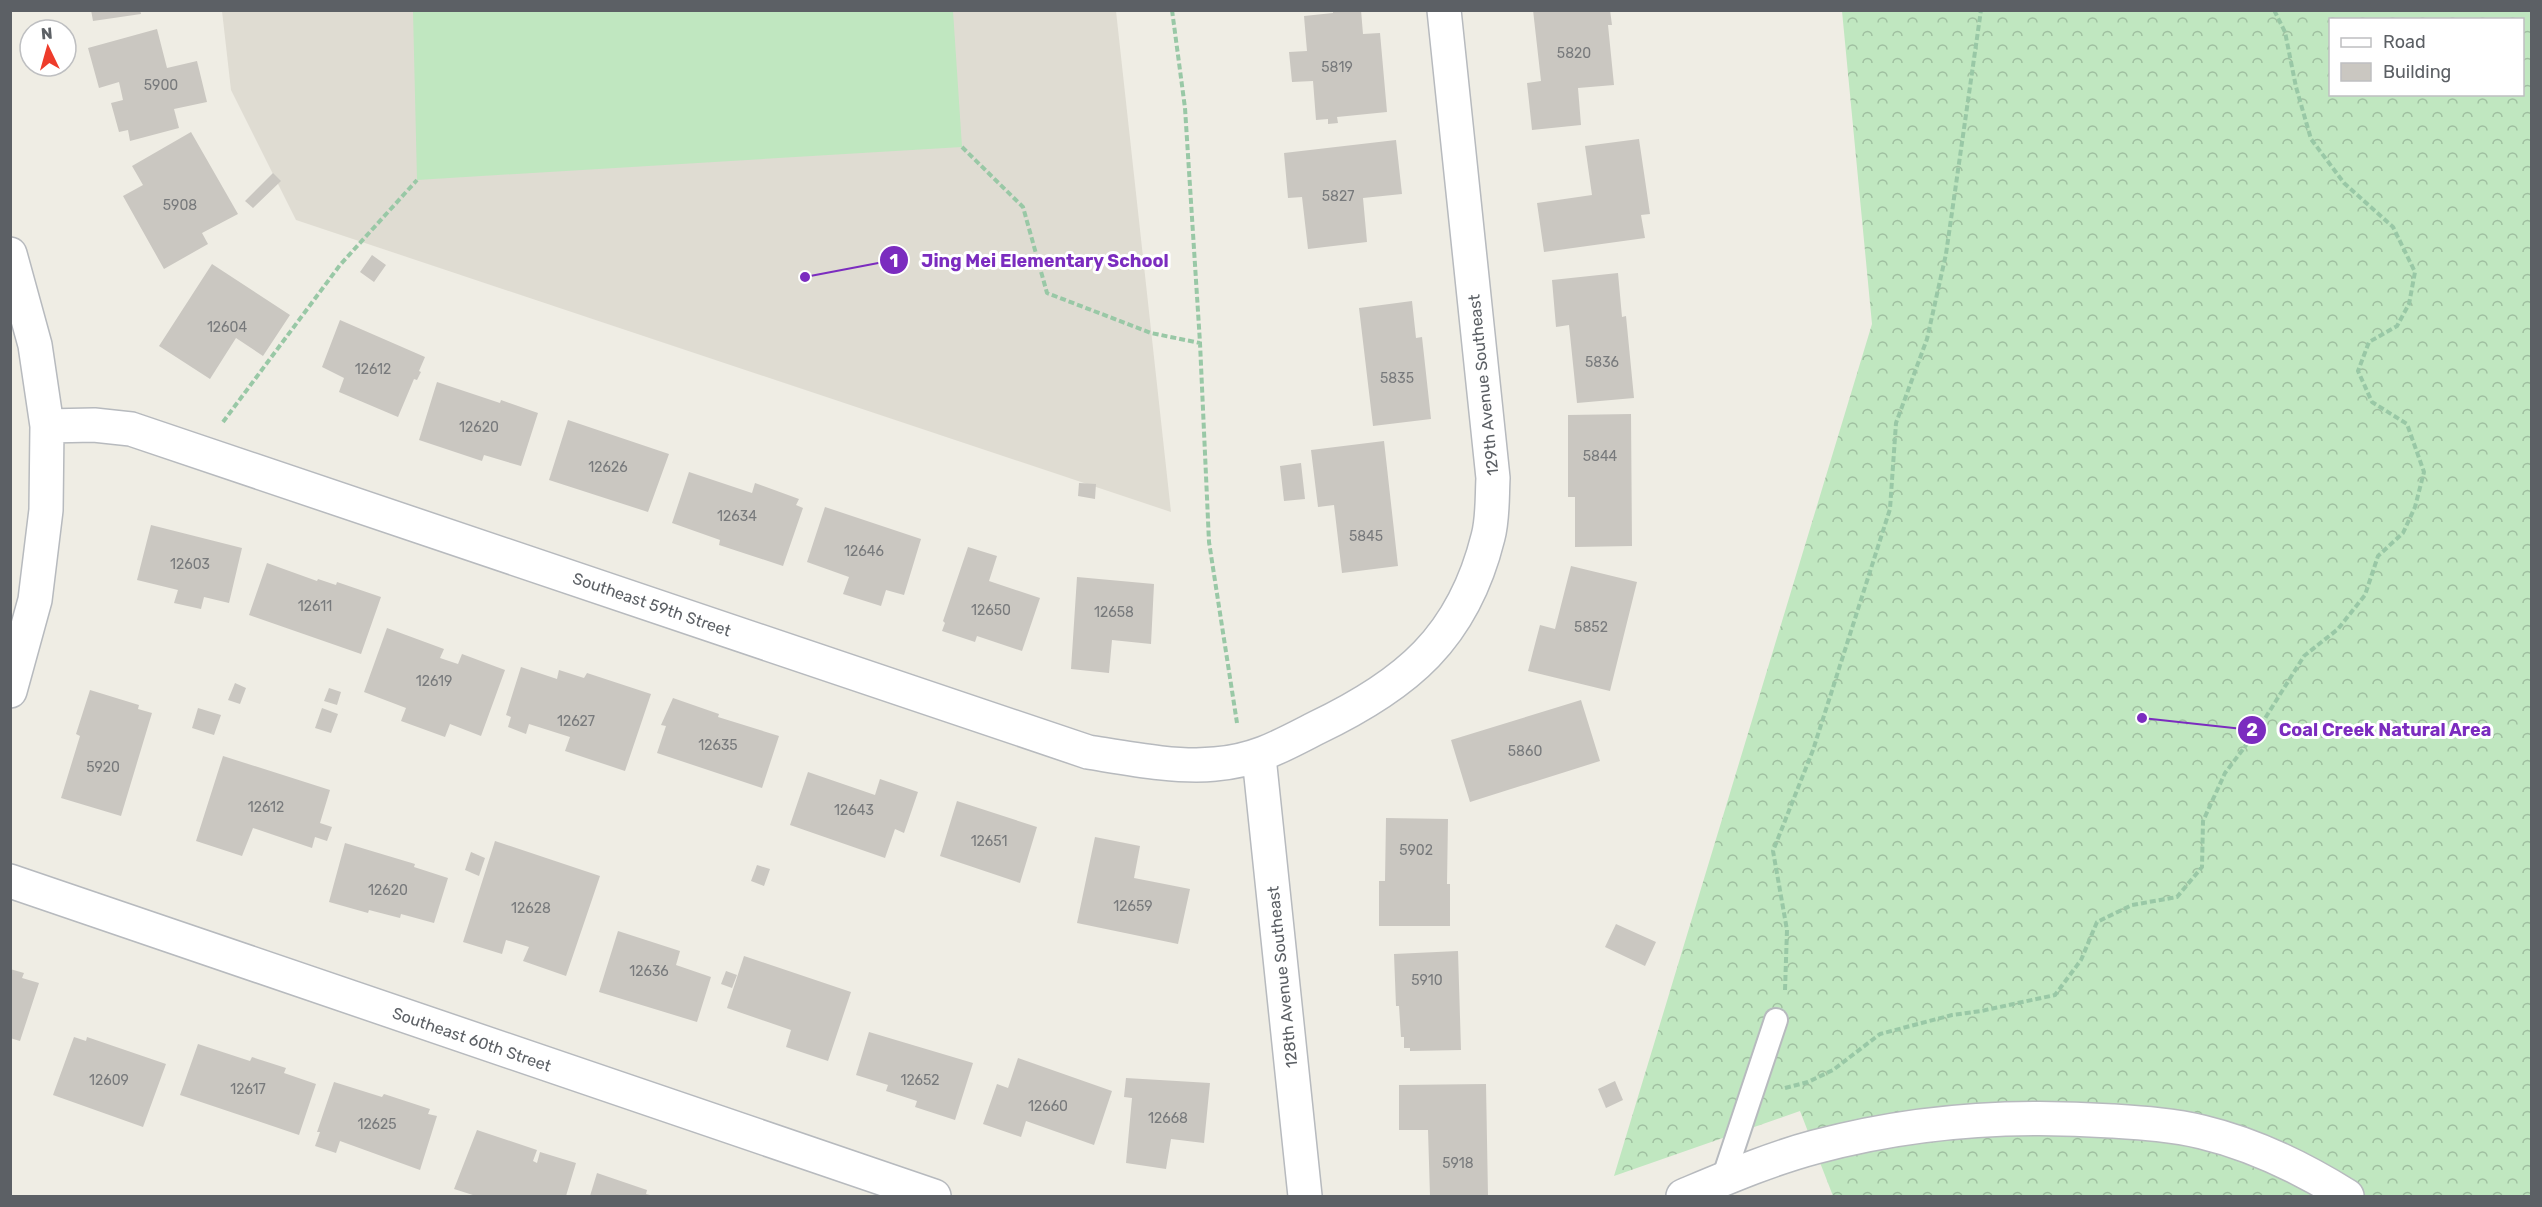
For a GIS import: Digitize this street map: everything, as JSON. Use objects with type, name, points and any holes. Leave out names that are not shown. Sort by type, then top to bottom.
[{"type":"street","name":"129th Avenue Southeast","points":[[1259,757],[1380,695],[1420,662],[1453,621],[1475,579],[1489,535],[1493,478],[1444,10]]},
{"type":"street","points":[[10,254],[35,345],[47,426],[46,510],[35,600],[10,691]]},
{"type":"street","name":"Southeast 59th Street","points":[[47,426],[94,425],[131,429],[1088,752],[1142,760],[1213,764],[1259,757]]},
{"type":"street","name":"128th Avenue Southeast","points":[[1259,757],[1305,1197]]},
{"type":"street","name":"Southeast 60th Street","points":[[10,881],[934,1197]]},
{"type":"street","points":[[1683,1197],[1723,1179],[1815,1147],[1887,1132],[1962,1121],[2072,1118],[2142,1123],[2203,1132],[2265,1154],[2330,1185],[2347,1197]]},
{"type":"lane","points":[[1723,1179],[1776,1020]]},
{"type":"path","points":[[1172,10],[1185,108],[1200,343],[1209,542],[1238,724],[1259,757]]},
{"type":"path","points":[[1776,1020],[1785,989],[1787,930],[1773,851],[1813,750],[1890,509],[1896,423],[1927,339],[1946,254],[1981,10]]},
{"type":"path","points":[[1780,1089],[1808,1082],[1833,1070],[1880,1034],[1952,1015],[2055,995],[2081,960],[2097,922],[2132,905],[2177,897],[2202,867],[2203,821],[2225,773],[2259,728],[2304,656],[2338,629],[2365,595],[2378,556],[2403,533],[2415,507],[2424,472],[2407,424],[2372,402],[2358,371],[2369,342],[2397,326],[2409,304],[2415,272],[2393,227],[2344,183],[2311,139],[2296,87],[2285,32],[2274,10]]},
{"type":"path","points":[[962,147],[1023,207],[1047,292],[1151,333],[1200,343]]},
{"type":"path","points":[[201,451],[340,265],[417,180]]},
{"type":"shaded area","points":[[222,11],[1116,11],[1171,512],[296,220],[231,90]]},
{"type":"green space","points":[[413,11],[953,11],[962,147],[417,180]]},
{"type":"green space","points":[[1842,11],[2531,11],[2531,1196],[1833,1196],[1800,1111],[1614,1176],[1872,324]]},
{"type":"building","points":[[91,10],[140,10],[141,14],[93,21]]},
{"type":"building","points":[[1333,10],[1361,10],[1363,34],[1380,33],[1387,112],[1337,117],[1338,123],[1328,124],[1328,119],[1316,120],[1313,81],[1292,82],[1289,52],[1307,51],[1304,16],[1333,13]]},
{"type":"building","points":[[1533,10],[1610,10],[1612,25],[1608,25],[1614,85],[1578,88],[1581,125],[1532,130],[1527,83],[1541,81]]},
{"type":"building","points":[[157,29],[167,68],[197,61],[207,102],[174,109],[179,128],[130,141],[128,130],[119,132],[111,103],[123,100],[119,82],[99,88],[88,48]]},
{"type":"building","points":[[191,132],[238,214],[202,233],[208,244],[164,269],[123,196],[143,185],[132,166]]},
{"type":"building","points":[[1639,139],[1650,214],[1641,215],[1645,238],[1544,252],[1537,203],[1592,195],[1585,146]]},
{"type":"building","points":[[1396,140],[1402,194],[1363,198],[1367,242],[1308,249],[1302,197],[1288,198],[1284,153]]},
{"type":"building","points":[[273,173],[281,181],[253,208],[245,201]]},
{"type":"building","points":[[372,255],[386,265],[374,282],[360,272]]},
{"type":"building","points":[[212,264],[290,315],[263,356],[236,338],[210,379],[159,346]]},
{"type":"building","points":[[1618,273],[1622,317],[1626,316],[1634,398],[1577,403],[1569,325],[1556,327],[1552,280]]},
{"type":"building","points":[[1412,301],[1416,338],[1422,337],[1431,419],[1373,426],[1359,308]]},
{"type":"building","points":[[340,320],[425,357],[419,371],[421,372],[417,380],[414,379],[398,417],[339,392],[344,378],[322,367]]},
{"type":"building","points":[[437,382],[538,413],[521,466],[484,455],[482,461],[419,440]]},
{"type":"building","points":[[1631,414],[1632,546],[1575,547],[1575,497],[1568,497],[1568,415]]},
{"type":"building","points":[[568,420],[669,454],[648,512],[549,480]]},
{"type":"building","points":[[1384,441],[1398,566],[1342,573],[1334,505],[1318,507],[1311,450]]},
{"type":"building","points":[[1301,463],[1305,499],[1284,501],[1280,466]]},
{"type":"building","points":[[689,472],[752,493],[755,483],[799,499],[796,505],[803,508],[783,566],[719,545],[720,540],[672,523]]},
{"type":"building","points":[[1079,483],[1096,484],[1095,499],[1078,496]]},
{"type":"building","points":[[825,507],[921,539],[904,595],[886,590],[881,606],[843,594],[849,577],[807,562]]},
{"type":"building","points":[[151,525],[242,548],[229,603],[204,597],[201,609],[174,603],[178,590],[137,580]]},
{"type":"building","points":[[968,547],[997,556],[989,581],[1040,598],[1022,651],[977,636],[975,642],[942,631],[945,623],[943,621]]},
{"type":"building","points":[[267,563],[317,581],[318,579],[336,585],[337,582],[381,597],[361,654],[249,615]]},
{"type":"building","points":[[1571,566],[1637,582],[1610,691],[1528,671],[1540,625],[1555,629]]},
{"type":"building","points":[[1077,577],[1154,584],[1151,644],[1112,640],[1109,673],[1071,669]]},
{"type":"building","points":[[387,628],[444,649],[440,658],[458,664],[462,654],[505,670],[481,736],[450,724],[445,737],[401,721],[406,708],[364,692]]},
{"type":"building","points":[[521,667],[557,679],[559,670],[584,678],[587,673],[651,694],[625,771],[565,751],[570,737],[529,724],[526,734],[508,727],[511,717],[506,715]]},
{"type":"building","points":[[235,683],[246,688],[240,704],[228,700]]},
{"type":"building","points":[[329,688],[341,692],[337,705],[324,701]]},
{"type":"building","points":[[90,690],[139,705],[138,709],[152,713],[121,816],[61,798],[80,736],[76,734]]},
{"type":"building","points":[[673,698],[719,714],[718,717],[779,736],[762,788],[657,753],[666,726],[661,725]]},
{"type":"building","points":[[1581,700],[1600,761],[1470,802],[1451,740]]},
{"type":"building","points":[[198,708],[221,715],[214,735],[192,728]]},
{"type":"building","points":[[322,708],[338,714],[331,733],[315,728]]},
{"type":"building","points":[[223,756],[330,790],[320,823],[332,827],[327,841],[315,837],[312,848],[253,828],[242,856],[196,841]]},
{"type":"building","points":[[808,772],[875,795],[880,779],[918,792],[904,833],[895,829],[885,858],[790,825]]},
{"type":"building","points":[[957,801],[1037,827],[1020,883],[940,856]]},
{"type":"building","points":[[1386,818],[1448,819],[1447,884],[1450,884],[1450,926],[1379,926],[1379,881],[1385,881]]},
{"type":"building","points":[[1095,837],[1140,846],[1134,878],[1190,889],[1178,944],[1077,923]]},
{"type":"building","points":[[495,841],[600,876],[566,976],[523,961],[529,947],[506,940],[502,954],[463,942]]},
{"type":"building","points":[[345,843],[415,864],[414,867],[448,878],[434,923],[401,914],[400,918],[369,910],[368,913],[329,902]]},
{"type":"building","points":[[471,852],[485,858],[479,876],[465,870]]},
{"type":"building","points":[[757,865],[770,869],[764,886],[751,881]]},
{"type":"building","points":[[1616,924],[1656,942],[1645,966],[1605,947]]},
{"type":"building","points":[[618,931],[680,951],[676,965],[711,977],[697,1022],[599,992]]},
{"type":"building","points":[[1458,951],[1461,1050],[1410,1051],[1410,1048],[1404,1048],[1399,1006],[1396,1006],[1394,954]]},
{"type":"building","points":[[744,956],[851,992],[828,1061],[786,1047],[791,1030],[727,1008]]},
{"type":"building","points":[[10,969],[24,973],[22,978],[39,983],[20,1041],[10,1038]]},
{"type":"building","points":[[726,971],[737,975],[732,988],[721,984]]},
{"type":"building","points":[[869,1032],[973,1063],[955,1120],[915,1107],[917,1101],[886,1091],[888,1085],[856,1075]]},
{"type":"building","points":[[74,1037],[86,1041],[87,1037],[166,1064],[143,1127],[53,1095]]},
{"type":"building","points":[[198,1044],[250,1061],[252,1057],[286,1068],[284,1073],[316,1084],[299,1135],[180,1095]]},
{"type":"building","points":[[1018,1058],[1112,1091],[1094,1145],[1026,1121],[1021,1137],[983,1124],[997,1084],[1008,1088]]},
{"type":"building","points":[[1126,1078],[1210,1083],[1204,1143],[1171,1139],[1166,1169],[1126,1163],[1132,1098],[1124,1097]]},
{"type":"building","points":[[1615,1081],[1623,1100],[1606,1108],[1598,1089]]},
{"type":"building","points":[[334,1082],[382,1097],[384,1094],[430,1109],[428,1114],[437,1116],[420,1170],[340,1141],[336,1153],[315,1146],[320,1132],[317,1132]]},
{"type":"building","points":[[1486,1084],[1488,1196],[1430,1196],[1428,1130],[1399,1130],[1399,1085]]},
{"type":"building","points":[[477,1130],[537,1150],[533,1161],[537,1163],[540,1152],[576,1163],[566,1196],[476,1196],[454,1189]]},
{"type":"building","points":[[597,1173],[647,1190],[646,1194],[654,1196],[590,1196]]},
{"type":"place","name":"Jing Mei Elementary School","points":[[805,277]]},
{"type":"place","name":"Coal Creek Natural Area","points":[[2142,718]]}]
